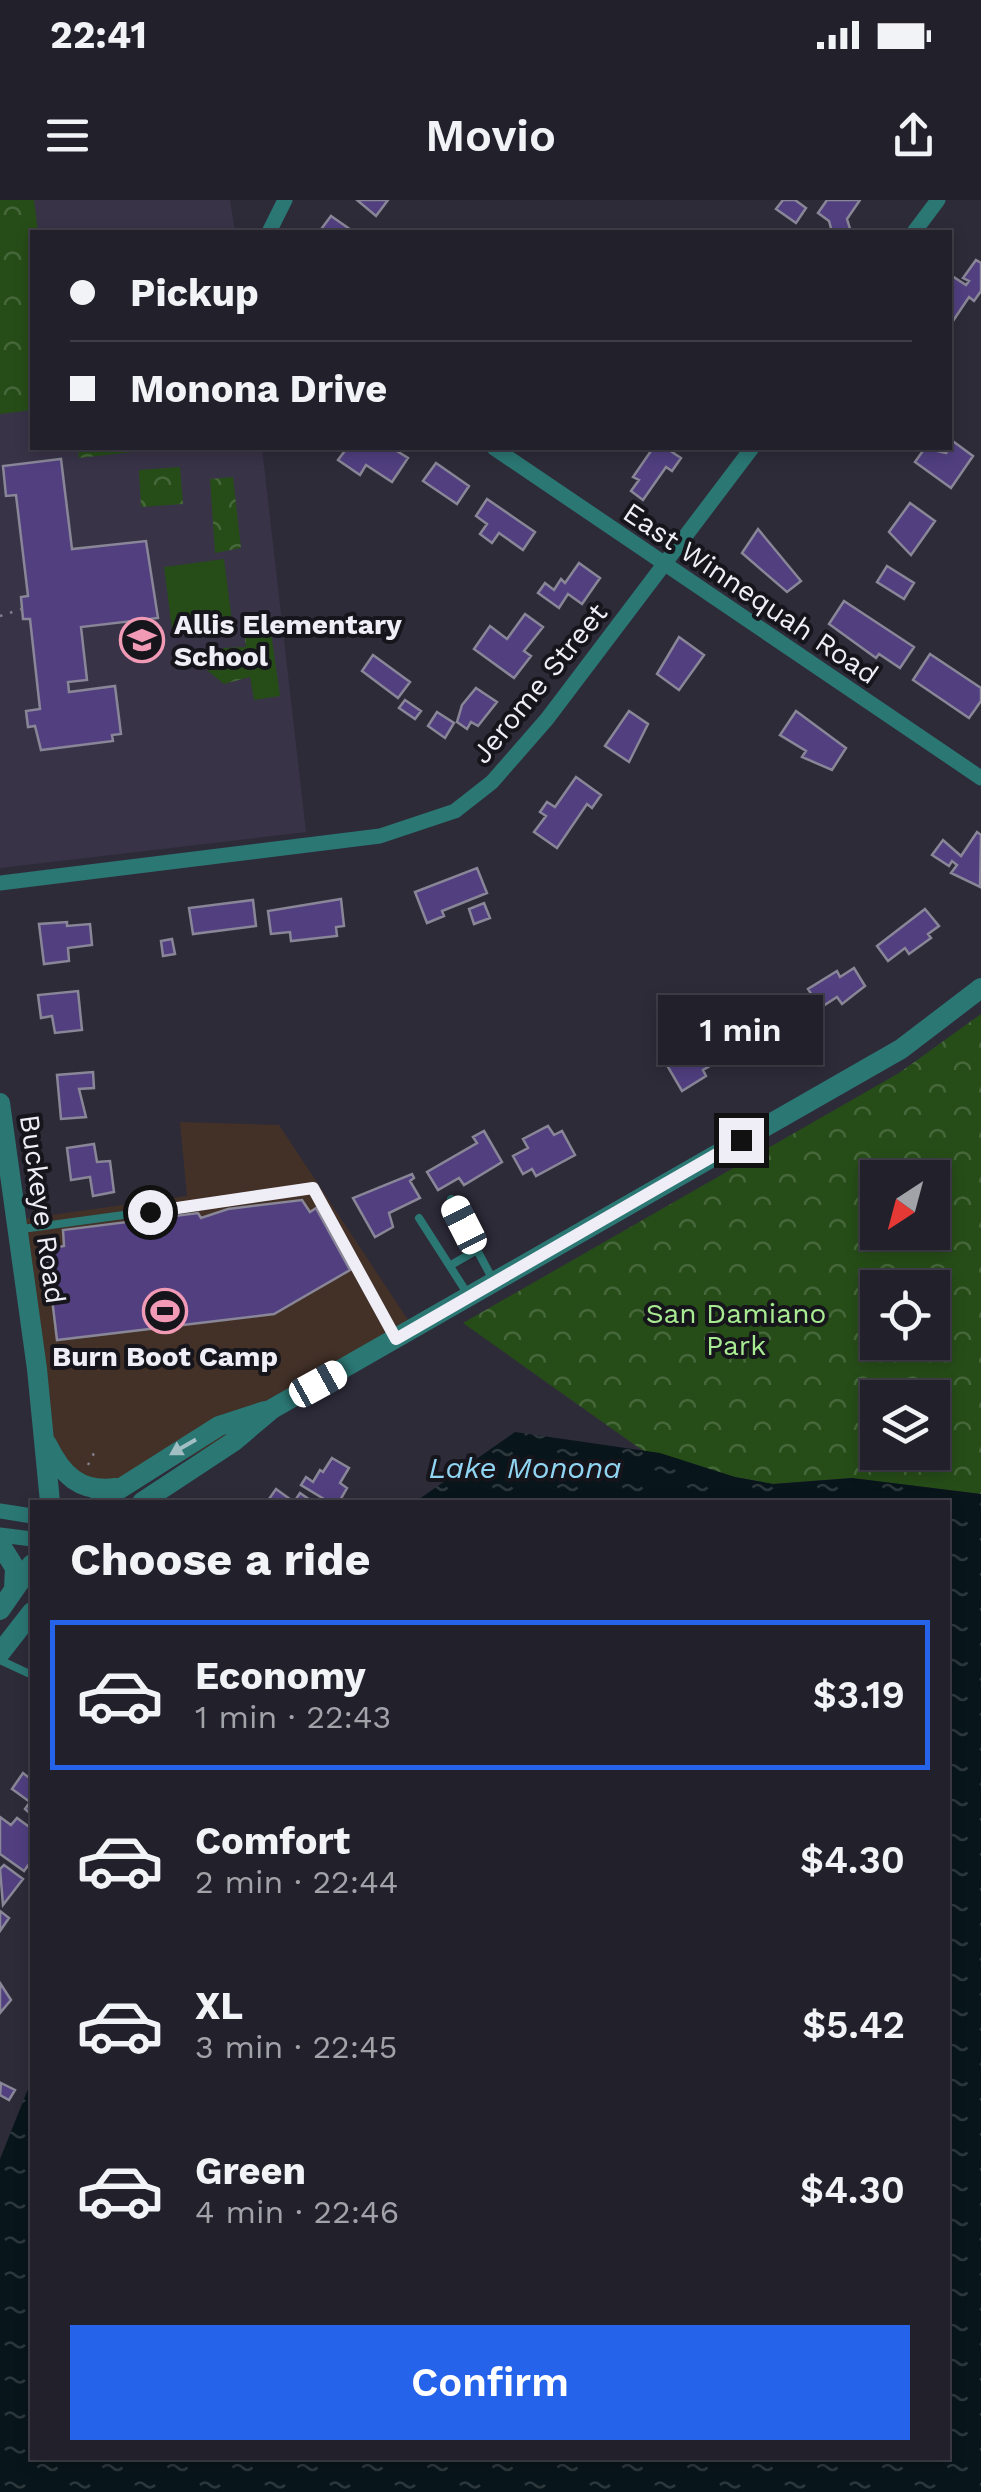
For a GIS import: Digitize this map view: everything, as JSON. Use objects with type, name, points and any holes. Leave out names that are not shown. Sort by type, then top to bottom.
[{"type":"street","points":[[271,230],[286,200]]},
{"type":"street","points":[[916,230],[938,200]]},
{"type":"street","name":"East Winnequah Road","points":[[497,450],[981,778]]},
{"type":"street","name":"Jerome Street","points":[[0,883],[380,836],[455,811],[518,755],[750,450]]},
{"type":"street","points":[[145,1500],[272,1410],[901,1049],[981,988]]},
{"type":"street","name":"Buckeye Road","points":[[0,1102],[50,1500]]},
{"type":"street","points":[[102,1500],[219,1426],[272,1410]]},
{"type":"street","points":[[42,1433],[54,1458],[74,1482],[99,1490],[119,1488]]},
{"type":"street","points":[[0,1511],[30,1516]]},
{"type":"street","points":[[0,1534],[30,1539]]},
{"type":"street","points":[[0,1544],[16,1568],[14,1589]]},
{"type":"street","points":[[0,1610],[30,1567]]},
{"type":"street","points":[[0,1657],[30,1615]]},
{"type":"lane","points":[[18,1230],[313,1188],[396,1339]]},
{"type":"lane","points":[[451,1199],[494,1282]]},
{"type":"lane","points":[[419,1218],[470,1297]]},
{"type":"lane","points":[[451,1265],[477,1250]]},
{"type":"lane","points":[[0,1657],[19,1673],[30,1675]]},
{"type":"path","points":[[0,616],[22,609]]},
{"type":"path","points":[[86,1470],[96,1448]]},
{"type":"shaded area","name":"Allis Elementary School","points":[[0,200],[230,200],[235,230],[30,230],[30,450],[262,450],[306,832],[0,868]]},
{"type":"shaded area","points":[[180,1122],[279,1125],[414,1329],[167,1470],[113,1488],[48,1472],[16,1220],[187,1196]]},
{"type":"green space","points":[[0,200],[34,200],[38,230],[30,230],[30,410],[0,414]]},
{"type":"green space","points":[[78,450],[149,450],[79,458]]},
{"type":"green space","points":[[180,467],[183,504],[141,507],[139,470]]},
{"type":"green space","points":[[233,477],[241,548],[215,553],[210,479]]},
{"type":"green space","points":[[224,559],[232,622],[172,629],[164,567]]},
{"type":"green space","points":[[243,625],[270,625],[280,696],[254,700],[250,677],[224,684],[207,670],[205,657],[224,648],[246,647]]},
{"type":"green space","name":"San Damiano Park","points":[[981,1014],[981,1494],[852,1478],[773,1484],[642,1450],[463,1323],[899,1073]]},
{"type":"water","name":"Lake Monona","points":[[515,1432],[660,1453],[735,1477],[773,1484],[852,1478],[981,1494],[981,2492],[0,2492],[0,2159],[30,2084],[30,2460],[950,2460],[950,1500],[418,1500]]},
{"type":"building","points":[[357,200],[388,200],[376,216]]},
{"type":"building","points":[[783,200],[795,200],[806,208],[796,223],[776,209]]},
{"type":"building","points":[[827,200],[860,200],[847,219],[850,230],[831,230],[829,221],[818,213]]},
{"type":"building","points":[[331,216],[351,230],[320,230]]},
{"type":"building","points":[[976,260],[981,263],[981,291],[974,301],[969,297],[953,321],[952,276],[966,285],[969,281],[963,278]]},
{"type":"building","points":[[954,442],[973,456],[951,488],[915,462],[924,450],[946,453],[952,450]]},
{"type":"building","points":[[346,450],[395,450],[408,458],[392,482],[366,465],[360,475],[338,460]]},
{"type":"building","points":[[652,450],[669,450],[681,458],[672,471],[666,467],[643,500],[631,491],[639,480],[633,477]]},
{"type":"building","points":[[61,459],[72,549],[146,541],[158,618],[81,627],[87,680],[68,682],[69,692],[115,686],[121,734],[112,735],[113,741],[41,750],[35,726],[28,727],[26,711],[40,709],[30,619],[23,619],[21,597],[28,596],[16,495],[6,496],[3,466]]},
{"type":"building","points":[[436,463],[469,486],[457,504],[423,481]]},
{"type":"building","points":[[487,499],[535,532],[523,550],[499,533],[492,543],[480,534],[487,524],[476,516]]},
{"type":"building","points":[[910,503],[935,521],[911,555],[889,532]]},
{"type":"building","points":[[758,529],[801,581],[787,592],[742,553]]},
{"type":"building","points":[[579,563],[600,578],[582,604],[568,594],[559,608],[538,593],[545,583],[554,590],[561,579],[565,583]]},
{"type":"building","points":[[887,566],[914,583],[904,599],[877,582]]},
{"type":"building","points":[[844,601],[914,647],[900,668],[879,654],[876,658],[829,624]]},
{"type":"building","points":[[525,614],[543,627],[524,651],[531,656],[514,678],[474,649],[490,626],[507,639]]},
{"type":"building","points":[[679,637],[704,655],[679,690],[657,674]]},
{"type":"building","points":[[930,654],[981,688],[981,701],[969,718],[913,680]]},
{"type":"building","points":[[373,655],[410,682],[398,698],[362,671]]},
{"type":"building","points":[[476,688],[497,702],[478,726],[471,722],[467,729],[457,722],[462,705]]},
{"type":"building","points":[[405,700],[421,711],[415,719],[399,708]]},
{"type":"building","points":[[629,711],[648,724],[629,762],[605,746]]},
{"type":"building","points":[[796,711],[846,748],[832,770],[802,757],[806,751],[780,735]]},
{"type":"building","points":[[437,712],[454,723],[445,738],[428,726]]},
{"type":"building","points":[[576,777],[601,795],[592,808],[587,804],[557,848],[534,832],[546,816],[540,812],[547,802],[555,807]]},
{"type":"building","points":[[977,832],[981,835],[980,887],[951,873],[957,865],[952,861],[949,866],[932,855],[943,840],[961,856]]},
{"type":"building","points":[[477,868],[487,893],[442,911],[444,916],[427,923],[415,892]]},
{"type":"building","points":[[341,899],[344,926],[336,927],[337,936],[291,941],[290,932],[271,934],[268,911]]},
{"type":"building","points":[[253,900],[256,926],[193,934],[189,908]]},
{"type":"building","points":[[484,903],[490,918],[474,924],[469,909]]},
{"type":"building","points":[[925,909],[939,926],[928,934],[931,938],[909,954],[905,948],[888,961],[877,946]]},
{"type":"building","points":[[67,922],[67,926],[90,924],[92,945],[68,948],[69,961],[44,964],[39,924]]},
{"type":"building","points":[[172,939],[175,954],[163,956],[161,941]]},
{"type":"building","points":[[854,968],[865,986],[842,1004],[837,997],[820,1008],[808,989],[837,971],[840,977]]},
{"type":"building","points":[[78,991],[82,1030],[55,1033],[52,1016],[41,1018],[38,995]]},
{"type":"building","points":[[754,998],[760,1008],[777,999],[793,1028],[769,1041],[766,1035],[740,1050],[726,1027],[749,1014],[743,1004]]},
{"type":"building","points":[[707,1044],[717,1062],[703,1070],[706,1076],[682,1091],[668,1067]]},
{"type":"building","points":[[93,1072],[94,1088],[79,1089],[86,1117],[61,1119],[57,1075]]},
{"type":"building","points":[[548,1126],[554,1135],[562,1131],[575,1155],[536,1176],[532,1169],[523,1174],[513,1156],[528,1148],[523,1139]]},
{"type":"building","points":[[484,1131],[502,1162],[464,1185],[459,1178],[438,1190],[427,1172],[477,1143],[473,1137]]},
{"type":"building","points":[[94,1144],[97,1162],[110,1161],[114,1192],[93,1196],[90,1177],[71,1180],[67,1148]]},
{"type":"building","points":[[412,1174],[414,1178],[410,1181],[420,1198],[389,1213],[393,1227],[375,1237],[353,1198]]},
{"type":"building","points":[[302,1200],[310,1212],[316,1208],[350,1270],[274,1314],[57,1340],[46,1249],[64,1246],[63,1230],[198,1213],[201,1218],[228,1209]]},
{"type":"building","points":[[332,1458],[349,1468],[340,1483],[347,1488],[340,1500],[326,1500],[301,1485],[306,1477],[313,1482],[320,1470],[323,1472]]},
{"type":"building","points":[[276,1489],[291,1500],[268,1500]]},
{"type":"building","points":[[23,1773],[30,1778],[30,1802],[12,1789]]},
{"type":"building","points":[[0,1817],[11,1825],[17,1818],[30,1828],[30,1863],[24,1871],[0,1854]]},
{"type":"building","points":[[4,1865],[23,1879],[3,1905],[0,1869]]},
{"type":"building","points":[[0,1911],[9,1918],[0,1931]]},
{"type":"building","points":[[0,1983],[11,2000],[0,2013]]},
{"type":"building","points":[[1,2083],[15,2090],[9,2100],[0,2095]]},
{"type":"place","name":"Allis Elementary School","points":[[142,640]]},
{"type":"place","name":"Burn Boot Camp","points":[[165,1311]]},
{"type":"route","points":[[150,1212],[313,1188],[396,1339],[741,1140]]}]
